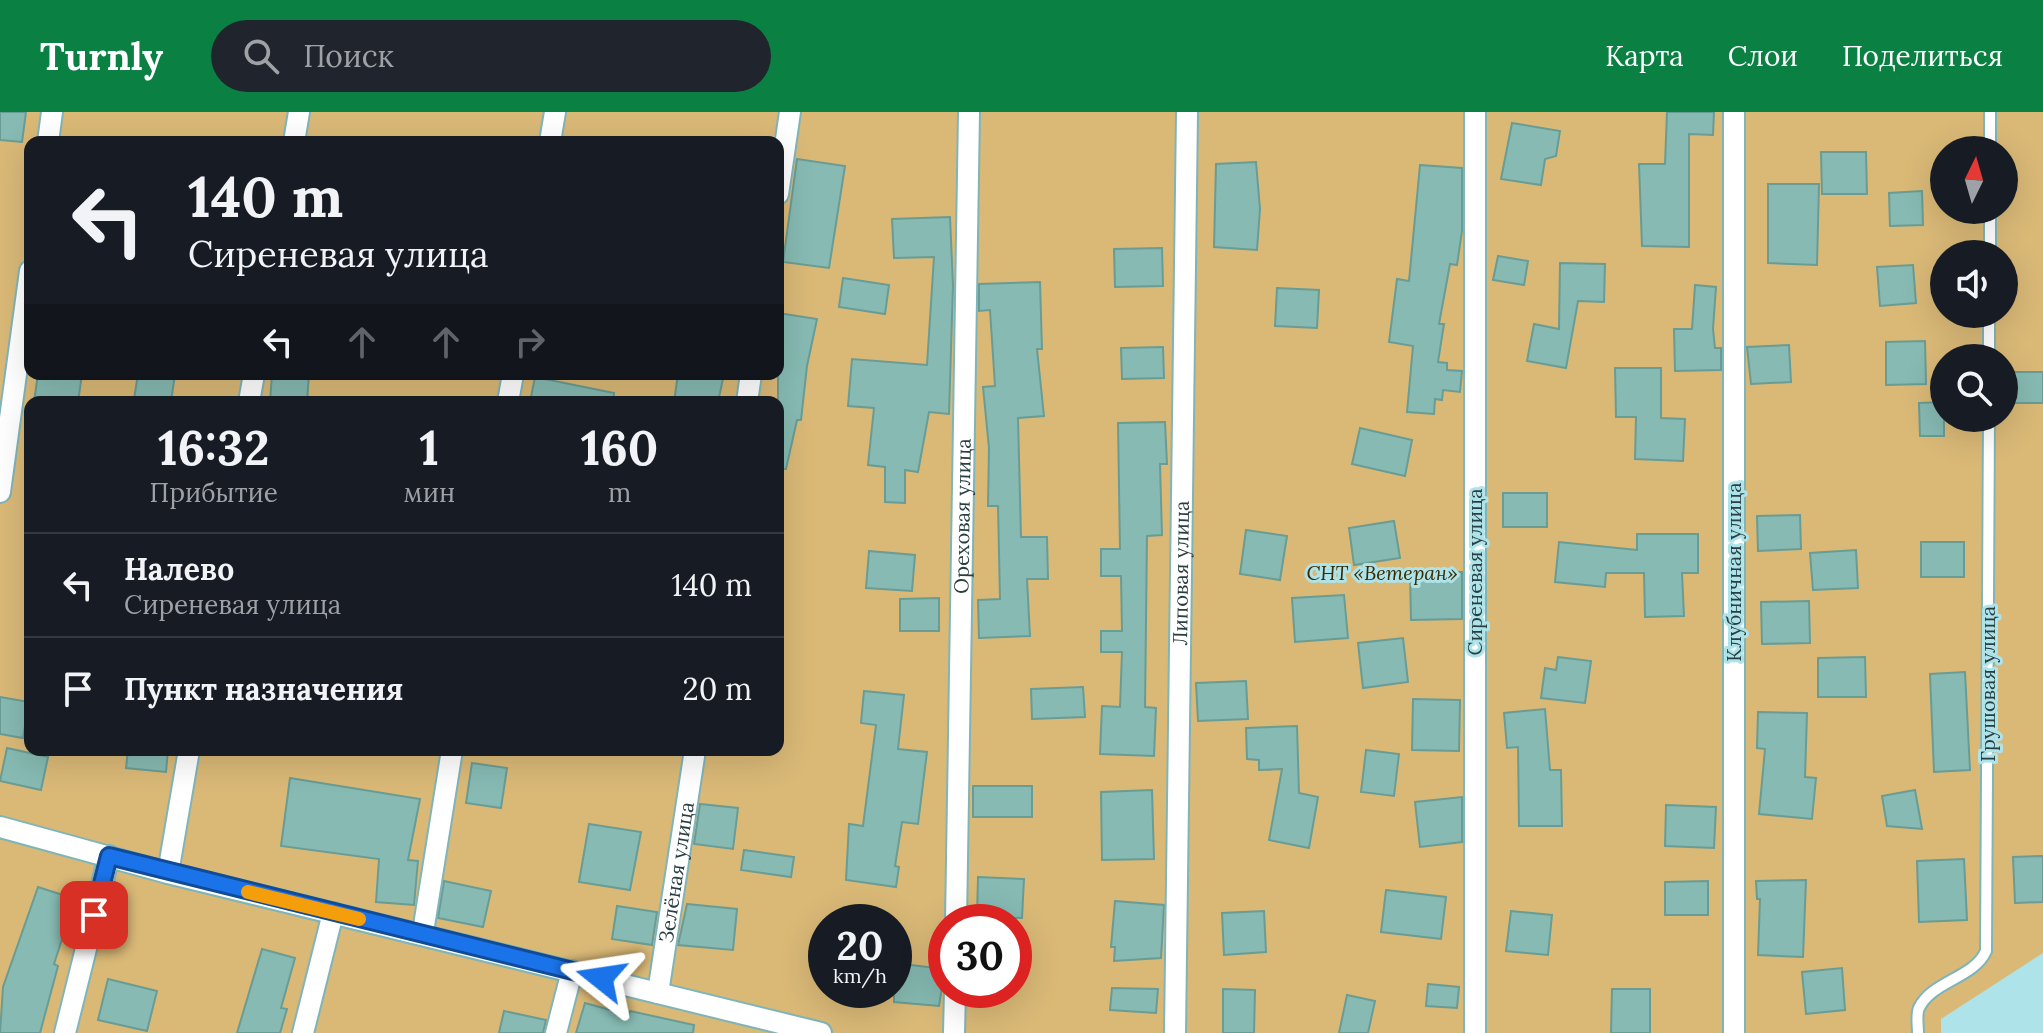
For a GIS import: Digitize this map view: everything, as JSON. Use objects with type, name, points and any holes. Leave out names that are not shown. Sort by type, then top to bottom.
[{"type":"street","points":[[49,136],[52,112]]},
{"type":"street","points":[[295,136],[299,112]]},
{"type":"street","points":[[551,136],[555,112]]},
{"type":"street","points":[[784,153],[790,112]]},
{"type":"street","name":"Ореховая улица","points":[[956,904],[969,112]]},
{"type":"street","name":"Липовая улица","points":[[1175,1033],[1187,112]]},
{"type":"street","name":"Сиреневая улица","points":[[1475,112],[1475,1033]]},
{"type":"street","name":"Клубничная улица","points":[[1734,112],[1734,1033]]},
{"type":"street","points":[[0,492],[24,315]]},
{"type":"street","points":[[168,873],[188,756]]},
{"type":"street","points":[[423,932],[451,756]]},
{"type":"street","name":"Зелёная улица","points":[[658,993],[694,756]]},
{"type":"street","points":[[0,827],[168,873],[423,932],[810,1031]]},
{"type":"street","points":[[65,1033],[109,856]]},
{"type":"street","points":[[303,1033],[333,913]]},
{"type":"street","points":[[556,1033],[572,971]]},
{"type":"street","points":[[954,1033],[955,1008]]},
{"type":"lane","points":[[1990,112],[1990,136]]},
{"type":"lane","name":"Грушовая улица","points":[[1918,1033],[1918,1009],[1981,961],[1986,951],[1989,432]]},
{"type":"green space","name":"СНТ «Ветеран»","points":[[0,112],[2043,112],[2043,953],[1941,1019],[1941,1033],[0,1033]]},
{"type":"building","points":[[0,112],[26,112],[22,142],[0,140]]},
{"type":"building","points":[[1667,112],[1714,112],[1713,135],[1689,134],[1689,247],[1642,246],[1639,164],[1665,164]]},
{"type":"building","points":[[1512,123],[1560,131],[1556,156],[1545,159],[1541,185],[1501,179]]},
{"type":"building","points":[[1821,152],[1866,152],[1867,194],[1822,194]]},
{"type":"building","points":[[797,159],[845,166],[829,268],[784,262]]},
{"type":"building","points":[[1256,162],[1260,209],[1257,250],[1214,247],[1216,164]]},
{"type":"building","points":[[1420,165],[1462,168],[1462,231],[1457,265],[1450,264],[1439,324],[1444,324],[1438,362],[1447,363],[1447,370],[1462,371],[1460,392],[1443,390],[1442,400],[1435,399],[1434,414],[1407,412],[1413,346],[1389,342],[1397,279],[1409,281]]},
{"type":"building","points":[[1768,184],[1819,184],[1817,265],[1768,263]]},
{"type":"building","points":[[1922,191],[1923,225],[1890,226],[1889,193]]},
{"type":"building","points":[[950,217],[953,285],[949,414],[929,412],[918,472],[905,470],[905,503],[885,502],[885,467],[868,465],[874,408],[848,406],[852,359],[927,365],[934,257],[894,258],[892,219]]},
{"type":"building","points":[[1162,248],[1163,286],[1115,287],[1114,249]]},
{"type":"building","points":[[1498,256],[1528,261],[1524,285],[1493,280]]},
{"type":"building","points":[[1560,263],[1605,264],[1604,302],[1578,301],[1566,368],[1527,361],[1534,324],[1559,329]]},
{"type":"building","points":[[1913,265],[1916,303],[1880,306],[1877,267]]},
{"type":"building","points":[[843,278],[889,285],[885,314],[839,307]]},
{"type":"building","points":[[1040,282],[1042,349],[1037,349],[1044,416],[1018,418],[1021,537],[1047,537],[1048,579],[1027,579],[1030,636],[979,638],[978,600],[1000,599],[998,506],[988,506],[989,448],[983,387],[995,386],[990,310],[979,311],[979,284]]},
{"type":"building","points":[[1695,285],[1716,287],[1713,329],[1715,348],[1721,348],[1721,370],[1675,371],[1674,329],[1692,329]]},
{"type":"building","points":[[1277,288],[1319,290],[1317,328],[1275,326]]},
{"type":"building","points":[[784,314],[817,319],[807,366],[801,420],[797,420],[786,469],[784,396],[778,396],[778,380],[784,380]]},
{"type":"building","points":[[1925,341],[1926,384],[1886,385],[1886,342]]},
{"type":"building","points":[[1789,345],[1791,382],[1751,384],[1747,347]]},
{"type":"building","points":[[1163,347],[1164,378],[1122,379],[1121,348]]},
{"type":"building","points":[[1615,368],[1661,368],[1661,418],[1685,419],[1683,461],[1635,459],[1636,417],[1616,417]]},
{"type":"building","points":[[2018,372],[2043,372],[2043,403],[2018,403]]},
{"type":"building","points":[[37,380],[81,380],[79,396],[35,396]]},
{"type":"building","points":[[137,380],[174,380],[172,396],[134,396]]},
{"type":"building","points":[[272,380],[309,380],[307,396],[270,396]]},
{"type":"building","points":[[534,380],[550,380],[614,393],[614,396],[531,396]]},
{"type":"building","points":[[677,380],[723,380],[719,396],[675,396]]},
{"type":"building","points":[[1919,403],[1930,403],[1930,432],[1944,432],[1944,436],[1920,436]]},
{"type":"building","points":[[1165,422],[1167,464],[1160,464],[1162,535],[1147,536],[1145,707],[1156,708],[1154,756],[1100,754],[1102,706],[1120,707],[1122,652],[1101,652],[1101,631],[1122,631],[1121,576],[1101,576],[1101,549],[1120,549],[1118,423]]},
{"type":"building","points":[[1360,428],[1412,440],[1405,476],[1352,464]]},
{"type":"building","points":[[1503,493],[1547,493],[1547,527],[1503,527]]},
{"type":"building","points":[[1800,515],[1801,549],[1758,551],[1757,516]]},
{"type":"building","points":[[1394,521],[1400,558],[1354,565],[1349,528]]},
{"type":"building","points":[[1246,530],[1287,536],[1280,580],[1240,574]]},
{"type":"building","points":[[1637,534],[1698,534],[1698,573],[1682,573],[1684,616],[1645,617],[1644,573],[1606,573],[1605,587],[1555,582],[1559,542],[1637,550]]},
{"type":"building","points":[[1921,542],[1964,542],[1964,577],[1921,577]]},
{"type":"building","points":[[1856,550],[1858,588],[1813,590],[1810,553]]},
{"type":"building","points":[[869,551],[915,555],[912,591],[866,588]]},
{"type":"building","points":[[1410,572],[1462,572],[1462,619],[1411,620]]},
{"type":"building","points":[[1344,595],[1348,638],[1295,642],[1292,598]]},
{"type":"building","points":[[939,598],[939,631],[900,631],[900,599]]},
{"type":"building","points":[[1809,601],[1810,643],[1762,644],[1761,602]]},
{"type":"building","points":[[1403,638],[1408,682],[1363,688],[1358,643]]},
{"type":"building","points":[[1558,657],[1591,661],[1585,703],[1541,698],[1545,668],[1556,670]]},
{"type":"building","points":[[1865,657],[1866,697],[1818,697],[1818,658]]},
{"type":"building","points":[[1965,672],[1970,770],[1934,772],[1930,674]]},
{"type":"building","points":[[1246,681],[1248,719],[1198,721],[1196,683]]},
{"type":"building","points":[[1083,687],[1085,717],[1032,719],[1031,689]]},
{"type":"building","points":[[864,691],[904,695],[898,749],[927,752],[918,824],[902,822],[895,866],[899,867],[896,887],[846,880],[849,824],[863,826],[876,725],[861,723]]},
{"type":"building","points":[[0,697],[24,701],[23,738],[0,734]]},
{"type":"building","points":[[1413,699],[1460,700],[1459,751],[1412,750]]},
{"type":"building","points":[[1545,709],[1550,770],[1561,770],[1562,826],[1519,826],[1518,747],[1507,748],[1504,713]]},
{"type":"building","points":[[1758,712],[1807,713],[1805,777],[1816,778],[1812,819],[1759,814],[1765,749],[1757,748]]},
{"type":"building","points":[[1297,726],[1299,793],[1318,797],[1309,848],[1269,840],[1282,769],[1259,770],[1259,760],[1247,759],[1246,728]]},
{"type":"building","points":[[7,748],[24,752],[24,756],[48,757],[41,790],[0,781]]},
{"type":"building","points":[[1366,750],[1399,754],[1394,796],[1361,792]]},
{"type":"building","points":[[127,756],[167,756],[166,772],[126,768]]},
{"type":"building","points":[[472,763],[507,768],[501,808],[466,803]]},
{"type":"building","points":[[290,778],[420,799],[408,860],[418,861],[414,905],[376,902],[379,859],[281,846]]},
{"type":"building","points":[[973,786],[1032,786],[1032,817],[973,817]]},
{"type":"building","points":[[1152,790],[1154,859],[1102,860],[1101,792]]},
{"type":"building","points":[[1915,790],[1922,829],[1887,826],[1882,796]]},
{"type":"building","points":[[1462,797],[1462,842],[1420,847],[1415,802]]},
{"type":"building","points":[[700,804],[738,808],[733,849],[694,844]]},
{"type":"building","points":[[1666,805],[1716,807],[1714,848],[1665,846]]},
{"type":"building","points":[[589,824],[641,832],[630,890],[579,882]]},
{"type":"building","points":[[744,850],[794,857],[791,877],[741,870]]},
{"type":"building","points":[[2043,856],[2043,902],[2015,903],[2013,857]]},
{"type":"building","points":[[1964,859],[1967,920],[1919,922],[1917,861]]},
{"type":"building","points":[[978,877],[1024,879],[1023,904],[977,904]]},
{"type":"building","points":[[1806,880],[1803,957],[1758,955],[1760,899],[1757,899],[1756,881]]},
{"type":"building","points":[[444,881],[491,891],[483,927],[438,918]]},
{"type":"building","points":[[1708,881],[1708,915],[1665,915],[1665,882]]},
{"type":"building","points":[[38,887],[75,899],[54,964],[58,966],[40,1033],[0,1033],[3,987]]},
{"type":"building","points":[[1386,890],[1446,897],[1441,939],[1381,932]]},
{"type":"building","points":[[1115,901],[1164,905],[1161,958],[1114,961],[1115,947],[1111,947]]},
{"type":"building","points":[[687,904],[737,909],[733,950],[678,945]]},
{"type":"building","points":[[617,906],[657,912],[652,945],[612,939]]},
{"type":"building","points":[[1264,911],[1266,952],[1224,955],[1222,913]]},
{"type":"building","points":[[1511,911],[1552,915],[1548,955],[1506,951]]},
{"type":"building","points":[[262,949],[295,958],[281,1008],[287,1009],[280,1033],[237,1033]]},
{"type":"building","points":[[912,965],[928,967],[928,1005],[912,1004]]},
{"type":"building","points":[[1842,968],[1845,1010],[1806,1014],[1802,972]]},
{"type":"building","points":[[108,979],[157,991],[147,1031],[98,1020]]},
{"type":"building","points":[[1428,984],[1459,987],[1457,1008],[1426,1006]]},
{"type":"building","points":[[1112,988],[1158,989],[1156,1013],[1110,1010]]},
{"type":"building","points":[[1223,989],[1255,990],[1254,1033],[1223,1033]]},
{"type":"building","points":[[1612,989],[1650,989],[1650,1033],[1611,1033]]},
{"type":"building","points":[[1347,995],[1375,1001],[1368,1033],[1339,1033]]},
{"type":"building","points":[[585,1003],[629,1015],[630,1011],[694,1025],[693,1033],[576,1033]]},
{"type":"building","points":[[504,1011],[546,1020],[543,1033],[499,1033]]},
{"type":"slow traffic","points":[[248,892],[359,919]]},
{"type":"route","points":[[94,915],[109,856],[601,978]]}]
